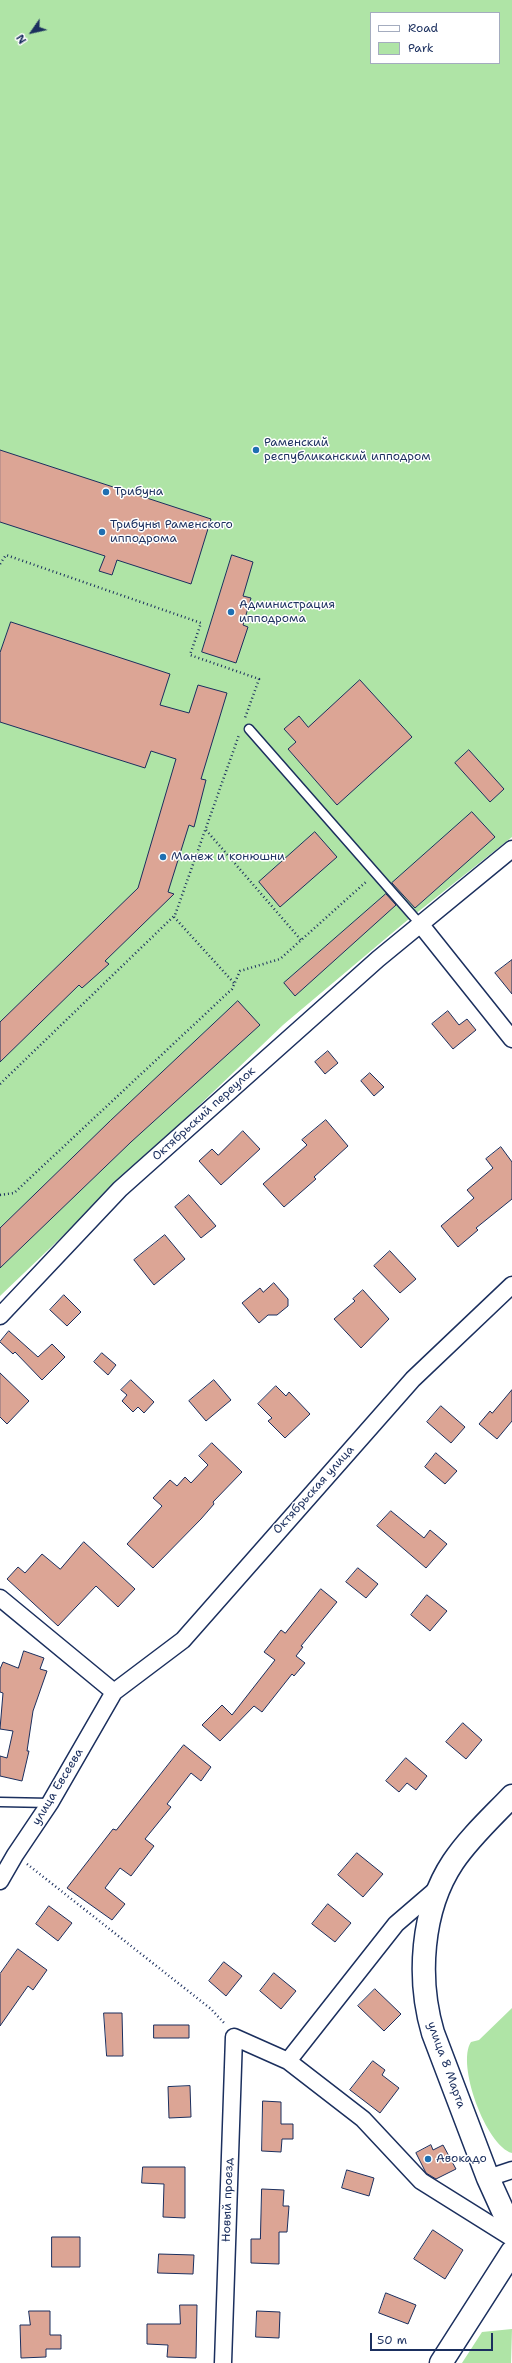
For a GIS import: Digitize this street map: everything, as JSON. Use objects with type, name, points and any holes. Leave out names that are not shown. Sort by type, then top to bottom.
[{"type":"main road","name":"улица 8 Марта","points":[[510,2227],[488,2178],[426,2011],[425,1945],[428,1925],[442,1884],[453,1863],[512,1796]]},
{"type":"main road","points":[[441,2363],[512,2252]]},
{"type":"street","name":"Октябрьский переулок","points":[[0,1316],[120,1189],[378,959],[512,849]]},
{"type":"street","points":[[421,925],[512,1039]]},
{"type":"street","name":"Октябрьская улица","points":[[114,1692],[183,1640],[413,1379],[512,1286]]},
{"type":"street","points":[[0,1598],[114,1692]]},
{"type":"street","name":"улица Евсеева","points":[[0,1881],[15,1855],[50,1803],[114,1692]]},
{"type":"street","points":[[288,2061],[396,1924],[442,1884]]},
{"type":"street","points":[[234,2037],[288,2061],[363,2119],[421,2181],[510,2227]]},
{"type":"street","name":"Новый проезд","points":[[222,2363],[234,2037]]},
{"type":"street","points":[[488,2178],[512,2170]]},
{"type":"lane","points":[[244,728],[377,873],[421,925]]},
{"type":"lane","points":[[0,1802],[50,1803]]},
{"type":"path","points":[[0,564],[6,555],[201,624],[190,655],[259,679],[244,728],[174,917],[0,1084]]},
{"type":"path","points":[[206,830],[301,940]]},
{"type":"path","points":[[0,1195],[14,1193],[232,989],[243,969],[275,961],[377,873]]},
{"type":"path","points":[[174,917],[234,983]]},
{"type":"path","points":[[15,1855],[211,2009],[234,2037]]},
{"type":"green space","name":"Раменский республиканский ипподром","points":[[0,0],[512,0],[512,837],[404,923],[283,1025],[0,1296]]},
{"type":"green space","points":[[512,2008],[512,2153],[502,2147],[484,2121],[476,2103],[471,2085],[467,2068],[467,2053],[471,2042],[479,2040]]},
{"type":"green space","points":[[512,2329],[511,2363],[462,2363],[482,2332]]},
{"type":"building","name":"Трибуны Раменского ипподрома","points":[[0,450],[211,519],[191,584],[117,560],[112,575],[99,571],[105,556],[0,522]]},
{"type":"building","name":"Администрация ипподрома","points":[[232,555],[253,562],[243,596],[251,598],[243,625],[248,627],[236,663],[202,652]]},
{"type":"building","name":"Манеж и конюшни","points":[[11,622],[170,674],[160,705],[189,713],[198,685],[227,693],[201,779],[206,780],[194,827],[189,825],[168,892],[174,894],[105,961],[109,964],[82,988],[79,985],[0,1062],[0,1022],[138,888],[176,759],[151,751],[145,768],[0,722],[0,653]]},
{"type":"building","points":[[360,680],[412,737],[337,805],[288,749],[296,742],[284,729],[299,716],[308,727]]},
{"type":"building","points":[[469,750],[504,789],[490,802],[455,763]]},
{"type":"building","points":[[472,812],[495,837],[415,908],[392,883]]},
{"type":"building","points":[[315,832],[337,857],[280,907],[259,882]]},
{"type":"building","points":[[386,894],[396,905],[295,996],[284,983]]},
{"type":"building","points":[[512,960],[512,994],[495,973]]},
{"type":"building","points":[[238,1001],[260,1025],[131,1142],[0,1268],[0,1228],[110,1121]]},
{"type":"building","points":[[448,1011],[459,1025],[467,1019],[476,1030],[453,1049],[432,1024]]},
{"type":"building","points":[[328,1051],[338,1063],[325,1074],[315,1062]]},
{"type":"building","points":[[370,1073],[384,1087],[374,1096],[361,1081]]},
{"type":"building","points":[[326,1120],[348,1146],[314,1177],[316,1179],[284,1207],[263,1184],[307,1145],[302,1140]]},
{"type":"building","points":[[243,1131],[260,1149],[221,1185],[199,1161],[212,1149],[218,1155]]},
{"type":"building","points":[[501,1147],[512,1162],[512,1199],[476,1228],[478,1230],[458,1247],[441,1226],[474,1198],[467,1190],[493,1168],[486,1159]]},
{"type":"building","points":[[189,1195],[216,1226],[201,1238],[175,1207]]},
{"type":"building","points":[[165,1235],[185,1259],[154,1285],[134,1260]]},
{"type":"building","points":[[390,1251],[416,1279],[400,1293],[374,1266]]},
{"type":"building","points":[[274,1283],[288,1299],[288,1306],[277,1315],[268,1315],[259,1323],[242,1303],[260,1288],[263,1292]]},
{"type":"building","points":[[363,1290],[389,1319],[361,1348],[334,1319],[355,1301],[353,1299]]},
{"type":"building","points":[[64,1295],[81,1312],[67,1326],[50,1310]]},
{"type":"building","points":[[9,1331],[38,1357],[52,1344],[65,1357],[42,1380],[15,1352],[13,1354],[0,1342]]},
{"type":"building","points":[[102,1353],[116,1365],[108,1375],[94,1362]]},
{"type":"building","points":[[0,1373],[29,1401],[7,1424],[0,1417]]},
{"type":"building","points":[[131,1380],[154,1402],[144,1413],[138,1407],[133,1412],[122,1401],[127,1395],[121,1390]]},
{"type":"building","points":[[214,1380],[231,1400],[206,1421],[189,1401]]},
{"type":"building","points":[[276,1386],[286,1396],[289,1392],[310,1414],[285,1438],[268,1421],[272,1418],[258,1404]]},
{"type":"building","points":[[512,1390],[512,1421],[497,1439],[479,1424],[490,1411],[492,1413]]},
{"type":"building","points":[[441,1406],[465,1427],[451,1443],[427,1422]]},
{"type":"building","points":[[212,1443],[242,1472],[213,1502],[214,1504],[201,1519],[153,1568],[127,1544],[162,1506],[153,1498],[170,1480],[177,1486],[185,1477],[191,1483],[208,1465],[199,1456]]},
{"type":"building","points":[[436,1453],[457,1471],[445,1484],[425,1467]]},
{"type":"building","points":[[391,1511],[424,1538],[430,1530],[447,1544],[426,1568],[377,1526]]},
{"type":"building","points":[[84,1542],[135,1589],[118,1607],[96,1586],[58,1626],[7,1579],[18,1567],[25,1573],[42,1554],[60,1569]]},
{"type":"building","points":[[358,1568],[378,1584],[366,1598],[346,1582]]},
{"type":"building","points":[[321,1589],[337,1602],[301,1646],[303,1647],[296,1656],[305,1663],[294,1676],[292,1674],[262,1712],[254,1706],[220,1741],[202,1725],[222,1705],[232,1715],[275,1660],[264,1652],[281,1630],[285,1633]]},
{"type":"building","points":[[427,1595],[447,1611],[430,1631],[411,1615]]},
{"type":"building","points":[[24,1651],[44,1658],[40,1669],[47,1671],[33,1711],[27,1751],[29,1751],[22,1781],[0,1776],[0,1756],[7,1758],[13,1731],[0,1729],[3,1693],[0,1692],[0,1669],[3,1662],[18,1668]]},
{"type":"building","points":[[463,1723],[482,1740],[466,1759],[446,1742]]},
{"type":"building","points":[[184,1745],[211,1767],[201,1781],[191,1773],[167,1804],[171,1807],[145,1839],[154,1846],[131,1876],[120,1868],[105,1888],[125,1904],[112,1920],[67,1888],[113,1829],[116,1830]]},
{"type":"building","points":[[406,1758],[427,1776],[416,1790],[407,1783],[399,1792],[386,1781]]},
{"type":"building","points":[[357,1853],[383,1874],[363,1897],[338,1875]]},
{"type":"building","points":[[328,1904],[351,1923],[335,1942],[312,1924]]},
{"type":"building","points":[[49,1906],[72,1923],[58,1941],[36,1924]]},
{"type":"building","points":[[18,1949],[47,1970],[33,1990],[28,1986],[0,2026],[0,1974]]},
{"type":"building","points":[[224,1962],[242,1976],[226,1996],[209,1981]]},
{"type":"building","points":[[274,1973],[296,1991],[281,2009],[260,1991]]},
{"type":"building","points":[[375,1989],[401,2014],[384,2031],[358,2006]]},
{"type":"building","points":[[104,2013],[122,2013],[123,2056],[107,2056]]},
{"type":"building","points":[[154,2025],[189,2025],[189,2038],[154,2038]]},
{"type":"building","points":[[373,2061],[385,2070],[382,2075],[399,2088],[380,2113],[350,2090]]},
{"type":"building","points":[[190,2086],[191,2117],[169,2118],[168,2087]]},
{"type":"building","points":[[263,2101],[281,2102],[281,2124],[293,2124],[293,2139],[282,2139],[281,2152],[262,2151]]},
{"type":"building","points":[[431,2145],[433,2150],[443,2145],[456,2169],[436,2179],[426,2173],[416,2153]]},
{"type":"building","points":[[143,2167],[185,2167],[185,2218],[163,2217],[164,2184],[142,2183]]},
{"type":"building","points":[[347,2170],[374,2178],[369,2196],[342,2188]]},
{"type":"building","points":[[262,2189],[284,2190],[283,2206],[289,2206],[287,2232],[279,2232],[279,2264],[251,2263],[251,2239],[260,2239]]},
{"type":"building","points":[[433,2230],[463,2250],[445,2279],[414,2259]]},
{"type":"building","points":[[52,2237],[80,2237],[80,2267],[52,2267]]},
{"type":"building","points":[[159,2254],[194,2255],[193,2274],[158,2273]]},
{"type":"building","points":[[386,2293],[416,2305],[408,2324],[379,2313]]},
{"type":"building","points":[[180,2305],[197,2305],[196,2358],[167,2357],[168,2345],[147,2344],[147,2324],[180,2324]]},
{"type":"building","points":[[29,2311],[50,2311],[50,2335],[61,2335],[61,2349],[46,2349],[46,2357],[21,2358],[20,2325],[30,2325]]},
{"type":"building","points":[[257,2311],[280,2312],[279,2338],[256,2337]]},
{"type":"place","name":"Раменский республиканский ипподром","points":[[256,450]]},
{"type":"place","name":"Трибуна","points":[[106,492]]},
{"type":"place","name":"Трибуны Раменского ипподрома","points":[[102,532]]},
{"type":"place","name":"Администрация ипподрома","points":[[231,612]]},
{"type":"place","name":"Манеж и конюшни","points":[[163,857]]},
{"type":"place","name":"Авокадо","points":[[428,2159]]}]
